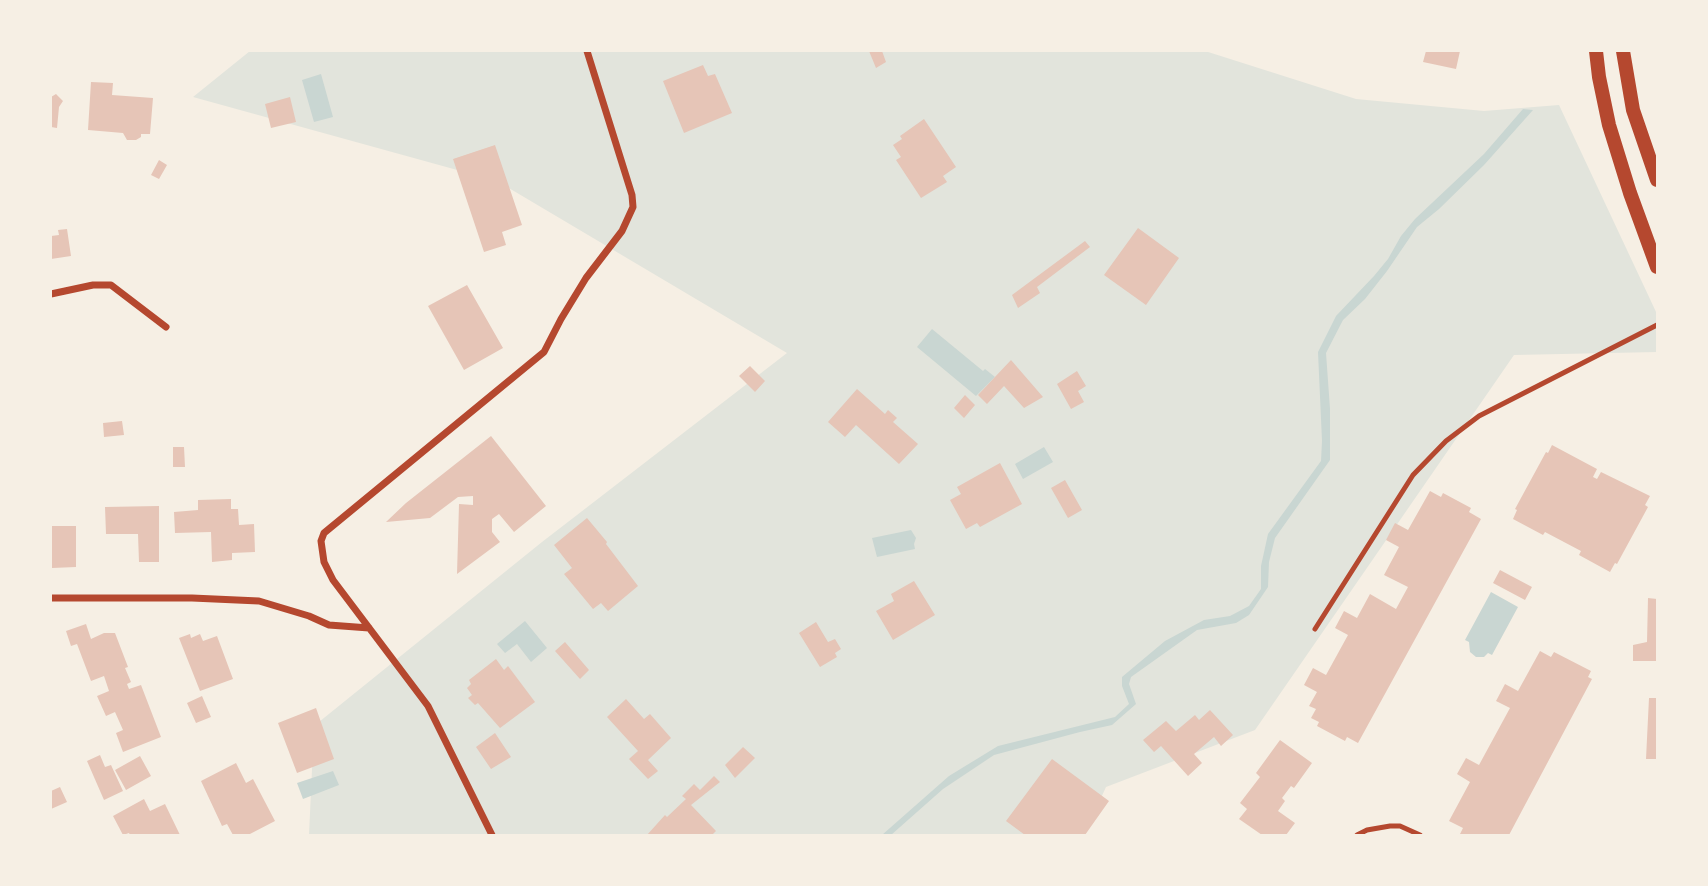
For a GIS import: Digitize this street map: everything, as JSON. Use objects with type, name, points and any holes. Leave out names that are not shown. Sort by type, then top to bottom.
[{"type":"main road","points":[[1596,51],[1609,125],[1657,267]]},
{"type":"main road","points":[[1623,51],[1633,110],[1657,180]]},
{"type":"street","points":[[492,835],[428,706],[327,570],[321,541],[324,533],[544,352],[586,278],[622,231],[633,207],[632,195],[587,51]]},
{"type":"street","points":[[51,293],[93,285],[111,285],[166,327]]},
{"type":"street","points":[[51,598],[259,601],[329,625],[369,628]]},
{"type":"lane","points":[[1315,629],[1413,475],[1446,441],[1479,416],[1657,325]]},
{"type":"lane","points":[[1357,835],[1367,830],[1400,826],[1420,835]]},
{"type":"shaded area","points":[[250,51],[1205,51],[1356,99],[1484,111],[1559,105],[1657,314],[1657,352],[1514,355],[1255,730],[1106,787],[1084,835],[309,835],[314,726],[542,542],[787,353],[497,181],[193,97]]},
{"type":"shaded area","points":[[321,74],[333,117],[314,122],[302,80]]},
{"type":"shaded area","points":[[1523,109],[1533,110],[1484,165],[1417,227],[1365,299],[1343,320],[1326,353],[1330,460],[1275,538],[1269,562],[1268,587],[1249,615],[1236,623],[1197,630],[1131,677],[1129,684],[1136,704],[1112,725],[994,755],[943,789],[891,835],[882,835],[949,776],[998,746],[1115,717],[1129,704],[1122,686],[1122,677],[1165,641],[1204,620],[1230,616],[1249,606],[1261,589],[1261,566],[1268,534],[1321,461],[1318,352],[1336,316],[1388,259],[1415,219],[1484,154]]},
{"type":"shaded area","points":[[932,329],[983,371],[985,369],[995,377],[976,396],[917,347]]},
{"type":"shaded area","points":[[1044,447],[1053,462],[1023,479],[1015,464]]},
{"type":"shaded area","points":[[911,530],[916,538],[915,549],[877,557],[872,538]]},
{"type":"shaded area","points":[[1491,592],[1518,607],[1492,655],[1488,653],[1484,657],[1476,657],[1470,652],[1469,642],[1465,640]]},
{"type":"shaded area","points":[[525,621],[547,648],[531,662],[517,644],[505,653],[497,644]]},
{"type":"shaded area","points":[[333,771],[339,785],[303,799],[297,783]]},
{"type":"building","points":[[869,51],[882,51],[886,62],[876,68]]},
{"type":"building","points":[[1426,51],[1460,51],[1456,69],[1423,62]]},
{"type":"building","points":[[703,65],[708,76],[715,74],[732,113],[684,133],[663,81]]},
{"type":"building","points":[[91,82],[113,83],[112,95],[153,98],[150,134],[141,134],[136,140],[127,140],[123,133],[88,130]]},
{"type":"building","points":[[56,94],[63,101],[59,107],[57,128],[51,127],[51,97]]},
{"type":"building","points":[[290,97],[296,122],[271,128],[265,104]]},
{"type":"building","points":[[924,119],[956,167],[943,176],[947,182],[921,198],[896,160],[901,157],[893,145],[902,139],[900,136]]},
{"type":"building","points":[[495,145],[522,225],[502,232],[506,245],[484,252],[453,159]]},
{"type":"building","points":[[159,160],[167,165],[159,179],[151,175]]},
{"type":"building","points":[[1138,228],[1179,258],[1146,305],[1104,275]]},
{"type":"building","points":[[67,229],[71,256],[51,259],[51,236],[59,235],[58,230]]},
{"type":"building","points":[[1085,241],[1090,247],[1037,287],[1040,293],[1018,308],[1012,295]]},
{"type":"building","points":[[467,285],[503,348],[464,370],[428,306]]},
{"type":"building","points":[[1011,360],[1043,397],[1024,408],[1004,386],[987,404],[978,395]]},
{"type":"building","points":[[750,366],[765,381],[755,392],[739,376]]},
{"type":"building","points":[[1077,371],[1086,386],[1078,391],[1084,402],[1071,409],[1057,384]]},
{"type":"building","points":[[857,389],[885,414],[888,410],[897,418],[893,422],[918,444],[899,464],[856,425],[845,437],[828,422]]},
{"type":"building","points":[[965,395],[975,405],[964,418],[954,408]]},
{"type":"building","points":[[122,421],[124,435],[104,437],[103,423]]},
{"type":"building","points":[[491,436],[546,506],[514,532],[499,514],[492,519],[492,532],[500,542],[457,574],[459,504],[473,505],[473,496],[458,497],[430,518],[386,522]]},
{"type":"building","points":[[1552,445],[1597,469],[1593,477],[1597,479],[1601,472],[1650,496],[1645,505],[1648,507],[1610,572],[1579,555],[1581,551],[1513,519],[1517,510],[1515,509]]},
{"type":"building","points":[[173,447],[184,447],[185,467],[173,467]]},
{"type":"building","points":[[1000,463],[1022,504],[980,527],[977,523],[966,529],[950,500],[961,494],[957,487]]},
{"type":"building","points":[[1065,480],[1082,510],[1068,518],[1051,488]]},
{"type":"building","points":[[1430,491],[1441,497],[1443,493],[1471,508],[1469,512],[1481,519],[1358,743],[1347,737],[1345,741],[1317,726],[1319,722],[1311,718],[1316,709],[1309,706],[1317,692],[1304,685],[1313,668],[1326,675],[1348,635],[1335,628],[1344,611],[1357,618],[1370,594],[1396,609],[1408,587],[1384,575],[1399,547],[1386,540],[1395,523],[1408,530]]},
{"type":"building","points":[[231,499],[231,509],[238,509],[239,525],[254,524],[255,552],[232,553],[232,560],[212,562],[211,532],[175,533],[174,512],[198,510],[198,500]]},
{"type":"building","points":[[159,506],[159,562],[139,562],[138,534],[106,534],[105,507]]},
{"type":"building","points":[[587,518],[638,586],[608,611],[601,603],[593,609],[564,574],[572,568],[554,545]]},
{"type":"building","points":[[51,526],[76,526],[76,567],[52,568]]},
{"type":"building","points":[[1500,570],[1532,587],[1525,600],[1493,583]]},
{"type":"building","points":[[914,581],[935,615],[893,640],[876,611],[894,601],[891,594]]},
{"type":"building","points":[[1648,598],[1657,599],[1657,661],[1633,661],[1633,645],[1647,642]]},
{"type":"building","points":[[816,622],[828,642],[835,639],[841,649],[835,653],[837,657],[820,667],[799,633]]},
{"type":"building","points":[[86,624],[91,639],[104,633],[115,633],[128,667],[125,668],[131,682],[127,684],[129,689],[141,685],[161,737],[123,752],[116,733],[123,730],[115,712],[106,716],[97,696],[109,691],[104,676],[91,681],[77,644],[71,646],[66,631]]},
{"type":"building","points":[[190,634],[191,638],[200,634],[203,641],[217,636],[233,679],[200,691],[179,638]]},
{"type":"building","points":[[565,642],[589,670],[580,679],[555,651]]},
{"type":"building","points":[[1540,651],[1551,657],[1554,652],[1591,671],[1588,677],[1592,679],[1509,835],[1462,835],[1460,834],[1463,828],[1449,821],[1470,782],[1457,774],[1466,758],[1479,765],[1510,708],[1496,701],[1505,684],[1518,691]]},
{"type":"building","points":[[496,659],[504,670],[508,666],[535,702],[500,728],[478,703],[475,705],[468,698],[472,695],[467,688],[471,684],[469,680]]},
{"type":"building","points":[[202,696],[211,717],[196,723],[187,703]]},
{"type":"building","points":[[1649,698],[1657,698],[1657,759],[1646,759]]},
{"type":"building","points":[[626,699],[644,719],[650,714],[671,738],[648,760],[658,771],[648,779],[629,759],[638,751],[607,717]]},
{"type":"building","points":[[316,708],[334,759],[297,773],[278,723]]},
{"type":"building","points":[[1210,710],[1233,735],[1221,746],[1214,737],[1194,754],[1202,763],[1188,776],[1161,746],[1154,752],[1143,740],[1166,721],[1176,731],[1195,715],[1199,720]]},
{"type":"building","points":[[495,733],[511,757],[491,769],[476,747]]},
{"type":"building","points":[[1280,740],[1312,763],[1294,788],[1291,786],[1282,798],[1285,801],[1278,811],[1295,823],[1286,835],[1262,835],[1239,819],[1247,809],[1240,803],[1260,777],[1256,773]]},
{"type":"building","points":[[743,747],[755,758],[735,778],[725,765]]},
{"type":"building","points":[[100,755],[105,767],[111,765],[123,791],[104,800],[87,761]]},
{"type":"building","points":[[140,756],[151,776],[126,790],[115,770]]},
{"type":"building","points":[[1052,759],[1109,801],[1085,835],[1025,835],[1006,821]]},
{"type":"building","points":[[236,763],[246,783],[253,779],[275,821],[248,835],[233,835],[227,824],[222,826],[201,781]]},
{"type":"building","points":[[714,776],[720,782],[691,805],[716,831],[712,835],[647,835],[665,815],[667,817],[686,799],[682,796],[694,784],[700,790]]},
{"type":"building","points":[[60,787],[67,802],[51,809],[51,791]]},
{"type":"building","points":[[144,799],[150,811],[165,804],[180,835],[123,835],[113,816]]}]
